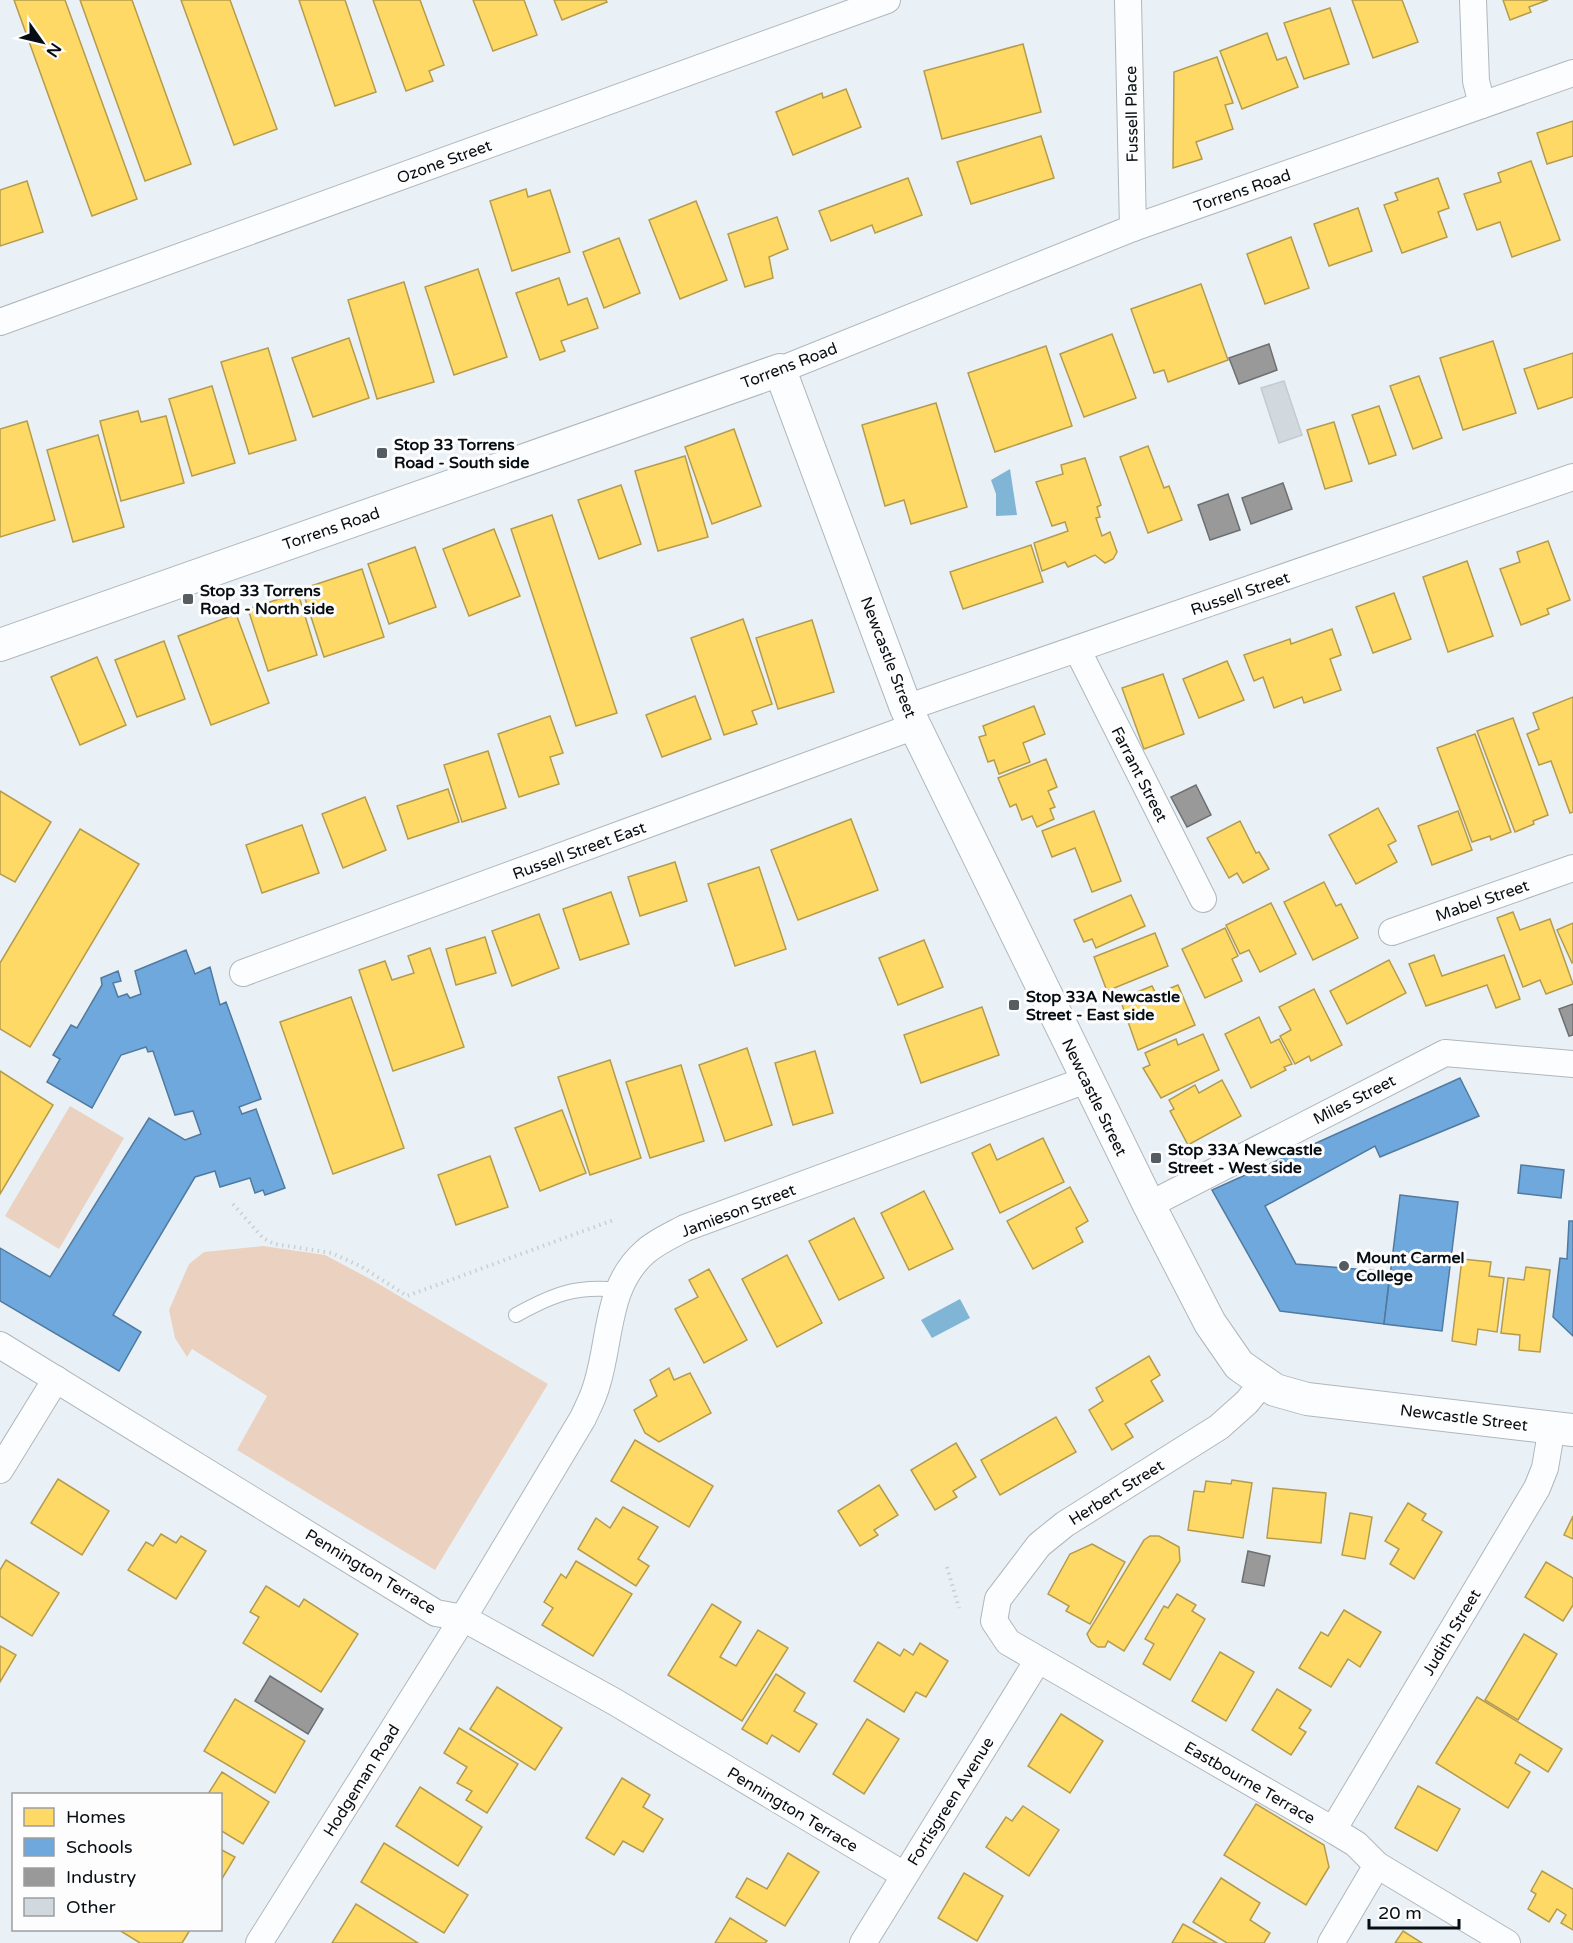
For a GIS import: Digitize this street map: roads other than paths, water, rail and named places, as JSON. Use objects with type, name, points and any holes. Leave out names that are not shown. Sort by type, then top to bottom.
[{"type":"street","name":"Ozone Street","points":[[0,322],[887,0]]},
{"type":"street","name":"Fussell Place","points":[[1128,0],[1133,228]]},
{"type":"street","points":[[1473,0],[1476,81],[1482,105]]},
{"type":"street","name":"Torrens Road","points":[[0,645],[780,370],[1133,228],[1573,73]]},
{"type":"street","name":"Newcastle Street","points":[[780,370],[911,717],[1086,1080],[1149,1205],[1210,1323],[1239,1365],[1275,1390],[1307,1399],[1563,1429]]},
{"type":"street","name":"Russell Street","points":[[911,717],[1077,649],[1573,477]]},
{"type":"street","name":"Farrant Street","points":[[1077,649],[1203,900]]},
{"type":"street","name":"Russell Street East","points":[[243,973],[911,717]]},
{"type":"street","name":"Mabel Street","points":[[1392,932],[1573,867]]},
{"type":"street","name":"Miles Street","points":[[1149,1205],[1445,1053],[1573,1064]]},
{"type":"street","name":"Jamieson Street","points":[[463,1618],[583,1418],[597,1383],[605,1338],[618,1290],[630,1269],[646,1251],[685,1228],[1086,1080]]},
{"type":"street","name":"Pennington Terrace","points":[[0,1345],[436,1613],[463,1618],[615,1702],[904,1875]]},
{"type":"street","points":[[0,1470],[56,1378]]},
{"type":"street","name":"Herbert Street","points":[[994,1621],[998,1599],[1039,1545],[1065,1524],[1219,1427],[1247,1402],[1263,1382]]},
{"type":"street","name":"Judith Street","points":[[1333,1830],[1537,1488],[1563,1429]]},
{"type":"street","name":"Hodgeman Road","points":[[259,1943],[463,1618]]},
{"type":"street","name":"Eastbourne Terrace","points":[[994,1621],[1008,1642],[1333,1830],[1356,1844],[1377,1865],[1507,1943]]},
{"type":"street","name":"Fortisgreen Avenue","points":[[862,1943],[1038,1660]]},
{"type":"street","points":[[1331,1943],[1377,1865]]},
{"type":"lane","points":[[516,1315],[550,1296],[584,1288],[618,1290]]},
{"type":"water","points":[[1010,469],[1017,515],[996,516],[996,494],[991,480]]},
{"type":"water","points":[[960,1299],[970,1318],[932,1338],[921,1320]]},
{"type":"place","name":"Stop 33 Torrens Road - South side","points":[[382,453]]},
{"type":"place","name":"Stop 33 Torrens Road - North side","points":[[188,599]]},
{"type":"place","name":"Stop 33A Newcastle Street - East side","points":[[1014,1005]]},
{"type":"place","name":"Stop 33A Newcastle Street - West side","points":[[1156,1158]]},
{"type":"place","name":"Mount Carmel College","points":[[1344,1266]]}]
